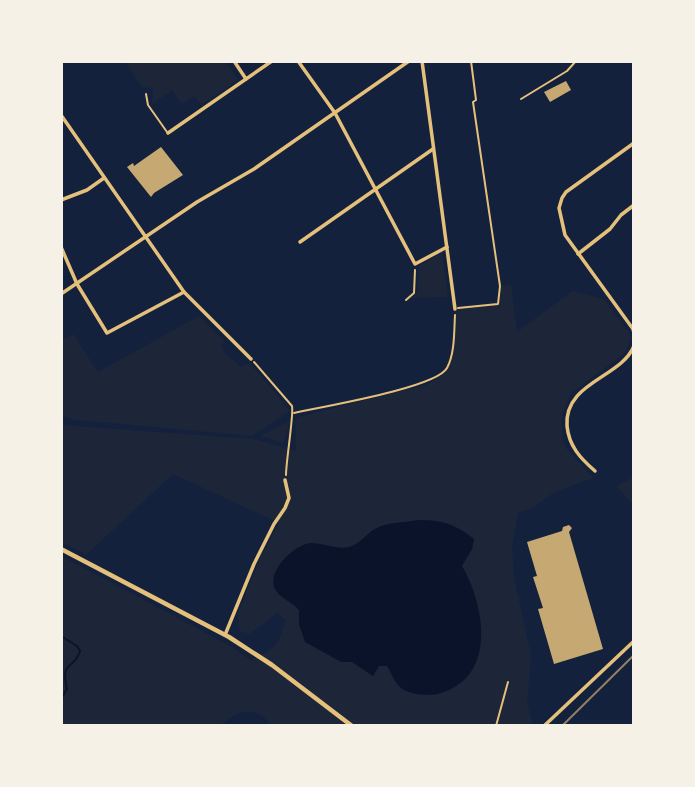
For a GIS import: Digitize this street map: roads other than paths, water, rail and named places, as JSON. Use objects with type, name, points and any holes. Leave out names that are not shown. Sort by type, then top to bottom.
[{"type":"street","points":[[234,61],[246,79]]},
{"type":"street","points":[[168,133],[272,61]]},
{"type":"street","points":[[298,61],[335,113],[415,264],[447,247]]},
{"type":"street","points":[[61,294],[197,202],[254,169],[409,61]]},
{"type":"street","points":[[422,61],[455,309]]},
{"type":"street","points":[[61,115],[184,292],[251,359]]},
{"type":"street","points":[[634,144],[562,198],[559,208],[565,235],[634,334]]},
{"type":"street","points":[[300,242],[433,149]]},
{"type":"street","points":[[61,200],[87,190],[104,178]]},
{"type":"street","points":[[578,254],[610,229],[621,215],[634,205]]},
{"type":"street","points":[[61,247],[77,284],[107,333],[184,292]]},
{"type":"street","points":[[595,471],[575,452],[569,436],[567,419],[571,404],[580,393],[626,357],[634,346]]},
{"type":"street","points":[[225,635],[254,564],[289,498],[285,480]]},
{"type":"street","points":[[61,549],[225,635],[272,665],[352,726]]},
{"type":"street","points":[[544,726],[634,641]]},
{"type":"lane","points":[[521,99],[567,71],[576,61]]},
{"type":"lane","points":[[146,94],[148,105],[168,133]]},
{"type":"lane","points":[[496,726],[508,682]]},
{"type":"waterway","points":[[61,636],[80,651],[66,669],[67,689],[61,699]]},
{"type":"railway","points":[[562,726],[634,655]]}]
